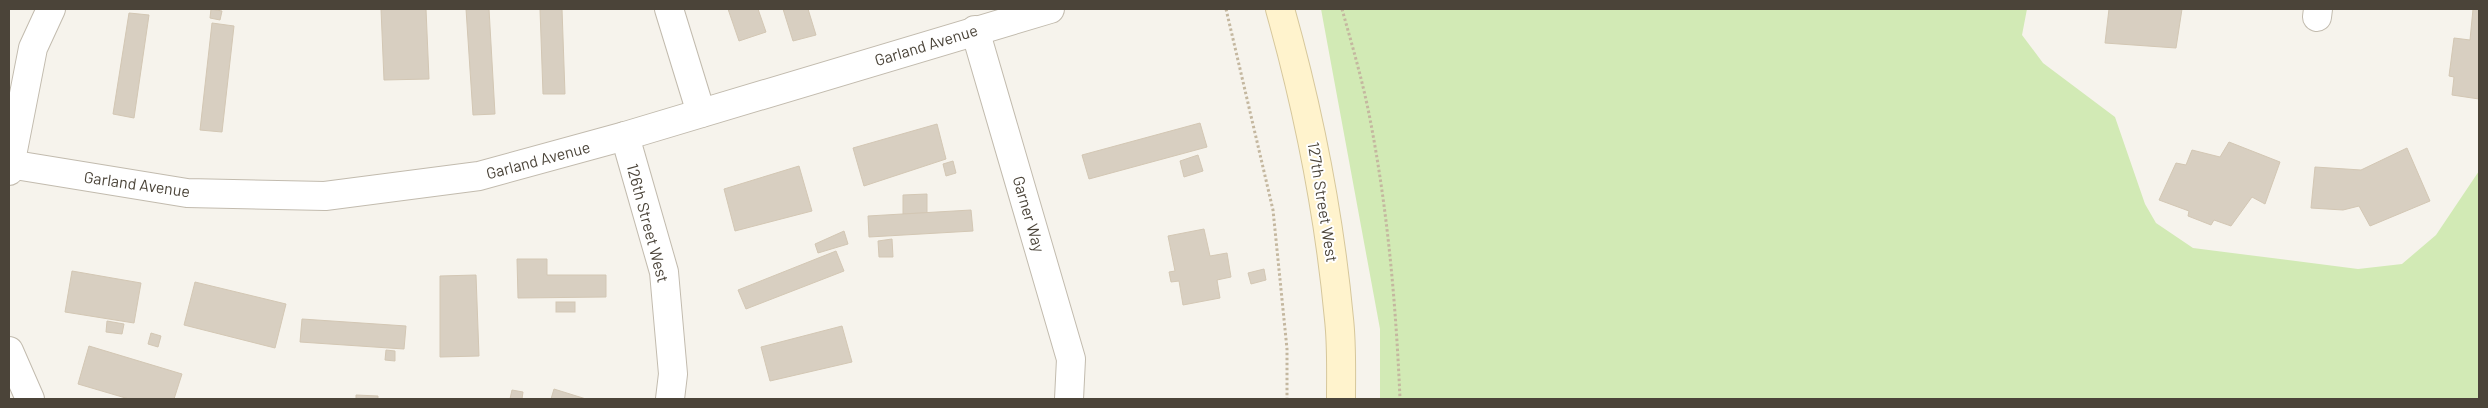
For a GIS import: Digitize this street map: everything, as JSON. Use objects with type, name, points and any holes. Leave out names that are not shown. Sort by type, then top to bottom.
[{"type":"street","points":[[9,171],[33,48],[50,9]]},
{"type":"street","points":[[669,9],[701,113]]},
{"type":"street","name":"Garland Avenue","points":[[9,164],[187,193],[325,196],[479,176],[625,136],[1050,9]]},
{"type":"street","name":"127th Street West","points":[[1280,9],[1304,95],[1323,190],[1340,321],[1341,399]]},
{"type":"street","name":"Garner Way","points":[[975,30],[1071,360],[1069,399]]},
{"type":"street","name":"126th Street West","points":[[625,136],[664,272],[673,374],[670,399]]},
{"type":"street","points":[[9,352],[30,399]]},
{"type":"path","points":[[1226,9],[1272,210],[1287,348],[1286,399]]},
{"type":"path","points":[[1342,9],[1370,119],[1386,214],[1397,336],[1400,399]]},
{"type":"green space","points":[[1321,9],[2027,9],[2022,35],[2043,63],[2115,117],[2145,204],[2156,223],[2193,248],[2358,269],[2402,264],[2436,235],[2479,171],[2479,399],[1380,399],[1380,329]]},
{"type":"building","points":[[211,9],[222,11],[220,20],[210,18]]},
{"type":"building","points":[[381,9],[426,9],[429,79],[384,80]]},
{"type":"building","points":[[466,9],[489,9],[495,114],[473,115]]},
{"type":"building","points":[[540,9],[562,9],[565,94],[543,94]]},
{"type":"building","points":[[728,9],[758,9],[766,32],[739,41]]},
{"type":"building","points":[[783,9],[808,9],[816,35],[793,41]]},
{"type":"building","points":[[2109,9],[2182,9],[2176,48],[2105,43]]},
{"type":"building","points":[[2473,9],[2479,9],[2479,99],[2452,95],[2454,77],[2449,76],[2454,38],[2470,40]]},
{"type":"building","points":[[129,13],[149,15],[134,118],[113,114]]},
{"type":"building","points":[[212,23],[234,26],[222,132],[200,130]]},
{"type":"building","points":[[1200,123],[1207,147],[1089,179],[1082,155]]},
{"type":"building","points":[[937,124],[946,159],[864,186],[853,148]]},
{"type":"building","points":[[2229,142],[2280,162],[2265,204],[2252,197],[2231,226],[2214,220],[2211,225],[2188,216],[2189,211],[2159,200],[2176,163],[2186,165],[2192,150],[2220,157]]},
{"type":"building","points":[[2407,148],[2430,201],[2370,226],[2359,206],[2343,210],[2311,208],[2315,167],[2361,170]]},
{"type":"building","points":[[1198,155],[1203,171],[1184,177],[1180,161]]},
{"type":"building","points":[[953,161],[956,173],[946,176],[943,164]]},
{"type":"building","points":[[799,166],[812,211],[735,231],[724,189]]},
{"type":"building","points":[[927,194],[927,213],[903,214],[903,195]]},
{"type":"building","points":[[971,210],[973,231],[869,237],[868,216]]},
{"type":"building","points":[[1204,229],[1210,256],[1227,253],[1231,277],[1217,280],[1220,298],[1183,305],[1179,281],[1171,282],[1169,272],[1175,271],[1168,236]]},
{"type":"building","points":[[844,231],[848,244],[818,253],[815,244]]},
{"type":"building","points":[[892,239],[893,257],[879,257],[878,241]]},
{"type":"building","points":[[836,251],[844,271],[746,309],[738,290]]},
{"type":"building","points":[[517,259],[547,259],[547,275],[606,275],[606,297],[518,298]]},
{"type":"building","points":[[1264,269],[1266,280],[1251,284],[1248,273]]},
{"type":"building","points":[[72,271],[141,283],[134,323],[65,312]]},
{"type":"building","points":[[476,275],[479,356],[440,357],[440,276]]},
{"type":"building","points":[[195,282],[286,304],[275,348],[184,325]]},
{"type":"building","points":[[556,302],[575,302],[575,312],[556,312]]},
{"type":"building","points":[[302,319],[406,326],[404,349],[300,342]]},
{"type":"building","points":[[107,321],[124,324],[122,334],[106,332]]},
{"type":"building","points":[[842,326],[852,362],[770,381],[761,347]]},
{"type":"building","points":[[151,333],[161,336],[158,347],[148,344]]},
{"type":"building","points":[[89,346],[182,374],[174,399],[129,399],[78,384]]},
{"type":"building","points":[[386,350],[395,351],[395,361],[385,360]]},
{"type":"building","points":[[554,389],[586,399],[551,399]]},
{"type":"building","points":[[512,390],[523,392],[522,399],[510,399]]},
{"type":"building","points":[[356,395],[378,396],[378,399],[356,399]]}]
